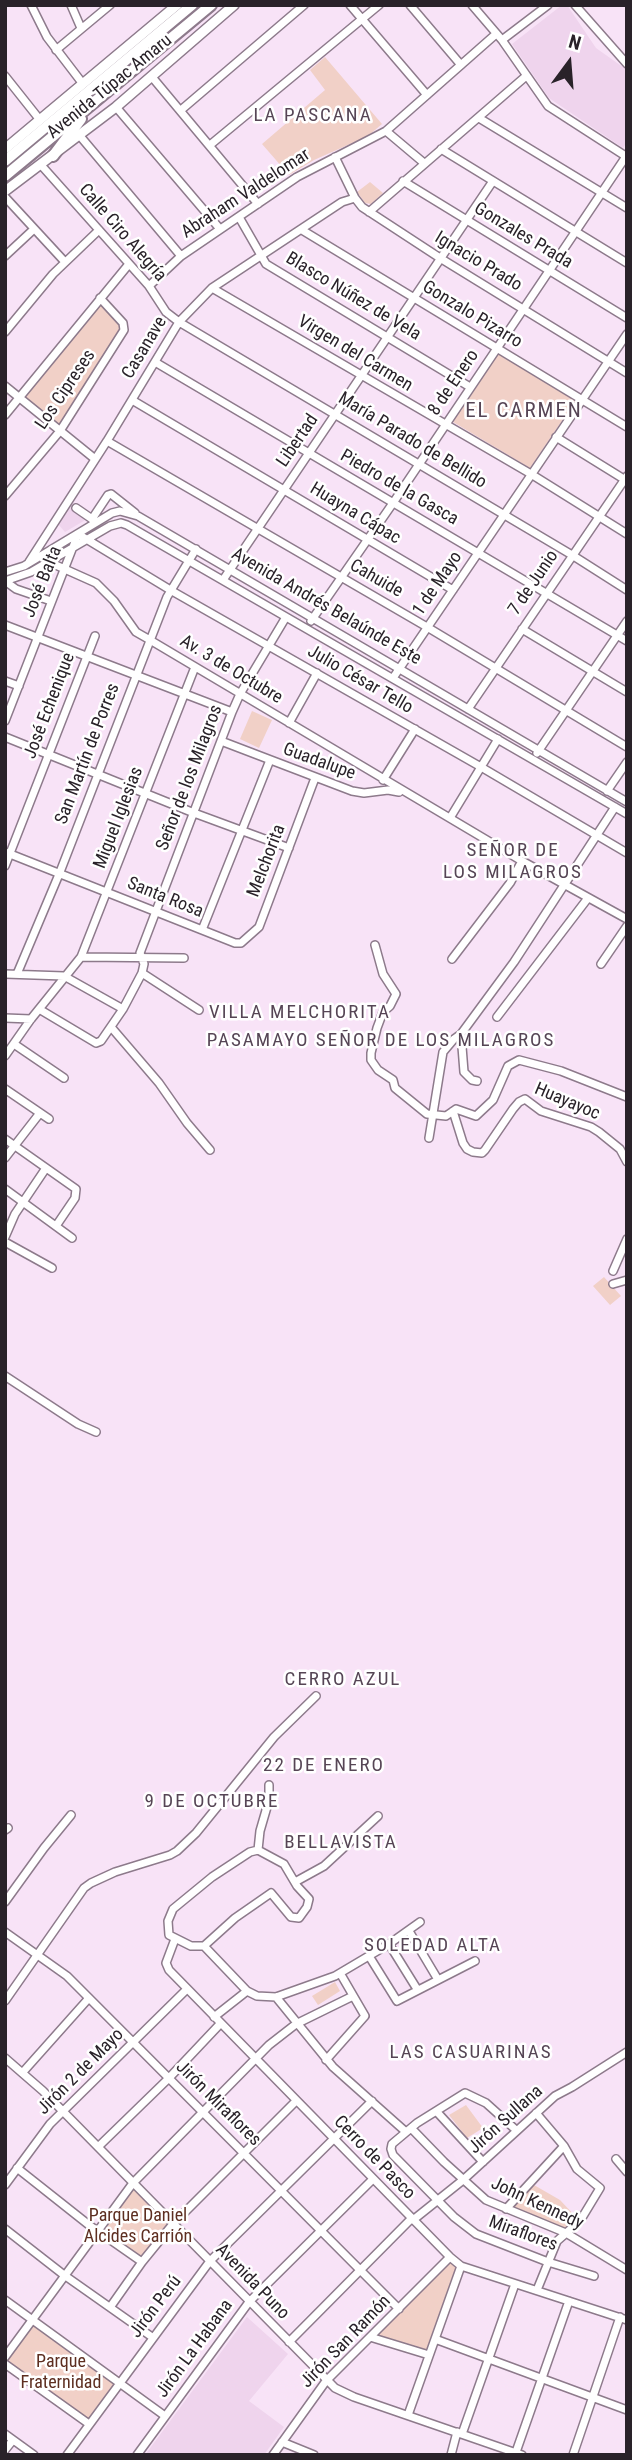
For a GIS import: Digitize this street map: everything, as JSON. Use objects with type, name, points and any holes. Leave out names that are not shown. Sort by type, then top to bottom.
[{"type":"highway","name":"Avenida Túpac Amaru","points":[[5,160],[192,5]]},
{"type":"highway","name":"Avenida Túpac Amaru","points":[[5,176],[211,5]]},
{"type":"highway","points":[[53,156],[92,104]]},
{"type":"main road","name":"Avenida Túpac Amaru","points":[[5,149],[177,5]]},
{"type":"main road","name":"Avenida Túpac Amaru","points":[[5,191],[116,107],[234,5]]},
{"type":"street","points":[[31,5],[42,29],[83,84]]},
{"type":"street","points":[[71,5],[81,29]]},
{"type":"street","points":[[57,50],[110,5]]},
{"type":"street","points":[[181,110],[304,5]]},
{"type":"street","points":[[350,5],[427,95]]},
{"type":"street","points":[[210,145],[379,5]]},
{"type":"street","points":[[410,5],[461,65]]},
{"type":"street","points":[[472,5],[499,37],[548,106],[626,156]]},
{"type":"street","name":"Abraham Valdelomar","points":[[149,286],[181,256],[297,177],[386,131],[461,65],[548,5]]},
{"type":"street","points":[[575,5],[627,64]]},
{"type":"street","points":[[5,76],[40,120]]},
{"type":"street","points":[[152,77],[258,204]]},
{"type":"street","points":[[369,212],[525,77]]},
{"type":"street","points":[[116,107],[220,229]]},
{"type":"street","points":[[479,118],[627,208]]},
{"type":"street","points":[[386,131],[424,163]]},
{"type":"street","points":[[80,136],[181,256]]},
{"type":"street","points":[[442,149],[627,263]]},
{"type":"street","name":"8 de Enero","points":[[306,628],[626,156]]},
{"type":"street","name":"Ignacio Prado","points":[[335,157],[355,198],[369,212],[627,373]]},
{"type":"street","name":"Calle Ciro Alegría","points":[[41,165],[149,286],[166,312],[179,322]]},
{"type":"street","name":"Gonzales Prada","points":[[403,181],[627,318]]},
{"type":"street","name":"Libertad","points":[[223,580],[493,181]]},
{"type":"street","points":[[5,197],[65,262]]},
{"type":"street","name":"Casanave","points":[[28,563],[107,441],[179,322],[212,288],[342,202],[355,198]]},
{"type":"street","name":"Blasco Núñez de Vela","points":[[239,217],[266,264],[470,387]]},
{"type":"street","points":[[5,256],[34,229]]},
{"type":"street","points":[[5,332],[65,262],[99,230]]},
{"type":"street","name":"Gonzalo Pizarro","points":[[302,230],[627,427]]},
{"type":"street","points":[[5,415],[129,264]]},
{"type":"street","name":"Virgen del Carmen","points":[[212,288],[531,474],[627,534]]},
{"type":"street","name":"Los Cipreses","points":[[5,496],[60,430],[124,330],[123,323],[100,298]]},
{"type":"street","name":"María Parado de Bellido","points":[[179,322],[627,590]]},
{"type":"street","name":"1 de Mayo","points":[[393,678],[627,334]]},
{"type":"street","name":"Piedro de la Gasca","points":[[155,362],[627,641]]},
{"type":"street","points":[[5,386],[95,459]]},
{"type":"street","name":"Huayna Cápac","points":[[132,400],[453,590]]},
{"type":"street","points":[[556,437],[626,479]]},
{"type":"street","name":"Cahuide","points":[[107,441],[341,576],[627,747]]},
{"type":"street","name":"7 de Junio","points":[[468,709],[626,479]]},
{"type":"street","name":"Avenida Andrés Belaúnde Este","points":[[93,521],[111,494],[138,516],[627,803]]},
{"type":"street","points":[[76,508],[93,521]]},
{"type":"street","points":[[5,572],[28,563],[78,534],[93,521],[120,511],[138,516]]},
{"type":"street","name":"Avenida Andrés Belaúnde Este","points":[[5,581],[28,574],[75,545],[121,523],[627,814]]},
{"type":"street","name":"Julio César Tello","points":[[78,534],[627,853]]},
{"type":"street","name":"José Balta","points":[[5,720],[78,534]]},
{"type":"street","name":"San Martín de Porres","points":[[17,974],[60,873],[96,774],[167,597],[196,549]]},
{"type":"street","name":"Av. 3 de Octubre","points":[[49,562],[96,583],[105,590],[136,632],[383,780],[627,919]]},
{"type":"street","points":[[28,563],[28,574]]},
{"type":"street","points":[[5,581],[16,589],[51,601]]},
{"type":"street","name":"Señor de los Milagros","points":[[142,973],[144,964],[140,953],[232,712],[286,617]]},
{"type":"street","points":[[533,759],[627,621]]},
{"type":"street","points":[[5,625],[232,712]]},
{"type":"street","points":[[522,629],[627,692]]},
{"type":"street","name":"José Echenique","points":[[5,866],[95,636]]},
{"type":"street","name":"Miguel Iglesias","points":[[5,1056],[38,1009],[81,957],[195,667]]},
{"type":"street","points":[[289,723],[317,673]]},
{"type":"street","points":[[5,681],[19,686]]},
{"type":"street","points":[[383,780],[415,729]]},
{"type":"street","points":[[5,737],[289,848]]},
{"type":"street","points":[[450,818],[498,739]]},
{"type":"street","name":"Guadalupe","points":[[221,741],[357,793],[389,790],[409,795]]},
{"type":"street","points":[[202,930],[270,760]]},
{"type":"street","points":[[607,791],[627,762]]},
{"type":"street","name":"Melchorita","points":[[235,943],[247,939],[258,929],[315,778]]},
{"type":"street","points":[[429,1138],[443,1052],[461,1034],[514,962],[615,807]]},
{"type":"street","name":"Santa Rosa","points":[[8,853],[235,943]]},
{"type":"street","points":[[452,959],[510,883],[522,861]]},
{"type":"street","points":[[497,1017],[588,898]]},
{"type":"street","points":[[601,964],[627,926]]},
{"type":"street","points":[[375,945],[383,974],[396,994],[390,1006],[383,1012],[370,1053],[371,1060],[378,1070],[393,1080],[395,1088],[427,1114],[446,1116],[460,1109],[472,1116],[479,1114],[494,1100],[508,1066],[519,1060],[561,1071],[627,1097]]},
{"type":"street","points":[[81,957],[184,958]]},
{"type":"street","points":[[38,1009],[93,1043],[101,1041],[123,1009],[142,973],[200,1010]]},
{"type":"street","points":[[5,974],[64,976],[123,1009]]},
{"type":"street","points":[[5,1018],[31,1019]]},
{"type":"street","points":[[111,1027],[159,1083],[210,1150]]},
{"type":"street","points":[[461,1034],[464,1072],[477,1081]]},
{"type":"street","points":[[14,1044],[64,1078]]},
{"type":"street","points":[[5,1089],[49,1119]]},
{"type":"street","name":"Huayayoc","points":[[453,1111],[463,1143],[469,1151],[482,1153],[513,1109],[525,1099],[541,1111],[591,1127],[620,1149],[627,1162]]},
{"type":"street","points":[[5,1158],[40,1113]]},
{"type":"street","points":[[5,1139],[78,1192],[56,1226]]},
{"type":"street","points":[[46,1168],[23,1201],[5,1239],[52,1268]]},
{"type":"street","points":[[5,1189],[72,1238]]},
{"type":"street","points":[[613,1270],[627,1238]]},
{"type":"street","points":[[613,1284],[627,1280]]},
{"type":"street","points":[[5,1376],[78,1424],[96,1432]]},
{"type":"street","points":[[5,2001],[85,1888],[115,1872],[170,1855],[188,1841],[269,1743],[316,1696]]},
{"type":"street","points":[[254,1851],[284,1864],[309,1899],[306,1910],[298,1919],[291,1917],[271,1893],[235,1917],[204,1946],[191,1946],[169,1935],[167,1921],[173,1909],[212,1877],[254,1851],[269,1800],[269,1785]]},
{"type":"street","points":[[5,1902],[71,1815]]},
{"type":"street","points":[[295,1882],[324,1866],[378,1816]]},
{"type":"street","points":[[204,1946],[247,1992],[257,1996],[276,1997],[340,1973],[420,1922]]},
{"type":"street","points":[[409,1931],[438,1978]]},
{"type":"street","name":"Jirón Miraflores","points":[[5,1932],[67,1976],[399,2309]]},
{"type":"street","name":"Cerro de Pasco","points":[[175,1939],[166,1963],[169,1970],[450,2257],[461,2266],[623,2319]]},
{"type":"street","points":[[389,1944],[417,1989]]},
{"type":"street","points":[[366,1958],[397,2001],[475,1961]]},
{"type":"street","points":[[326,2060],[365,2016],[340,1973]]},
{"type":"street","name":"Jirón 2 de Mayo","points":[[5,2185],[63,2111],[187,1989]]},
{"type":"street","points":[[98,2147],[169,2078],[217,2020],[247,1992]]},
{"type":"street","points":[[5,2357],[133,2183],[255,2059],[296,2024],[354,1996]]},
{"type":"street","name":"John Kennedy","points":[[276,1997],[326,2060],[486,2200],[566,2233],[627,2270]]},
{"type":"street","points":[[23,2072],[89,1998]]},
{"type":"street","name":"Jirón Sullana","points":[[289,2342],[412,2219],[463,2180],[555,2096],[627,2052]]},
{"type":"street","name":"Avenida Puno","points":[[5,2058],[63,2111],[326,2381],[342,2392],[519,2454]]},
{"type":"street","points":[[408,2130],[465,2093],[486,2103],[516,2130]]},
{"type":"street","points":[[111,2306],[173,2224],[296,2101]]},
{"type":"street","name":"Jirón Perú","points":[[67,2455],[210,2261],[372,2101]]},
{"type":"street","points":[[437,2112],[483,2162]]},
{"type":"street","points":[[536,2113],[564,2146],[577,2168],[600,2188],[580,2221],[557,2241],[537,2291]]},
{"type":"street","name":"Miraflores","points":[[408,2130],[392,2144],[393,2155],[463,2226],[476,2234],[548,2262],[594,2276]]},
{"type":"street","points":[[506,2209],[564,2146]]},
{"type":"street","points":[[616,2159],[627,2172]]},
{"type":"street","points":[[17,2168],[97,2231],[142,2262]]},
{"type":"street","name":"Jirón La Habana","points":[[137,2455],[249,2302],[373,2179]]},
{"type":"street","points":[[5,2229],[64,2275],[152,2337]]},
{"type":"street","name":"Jirón San Ramón","points":[[273,2455],[326,2381],[450,2257]]},
{"type":"street","points":[[408,2415],[461,2266]]},
{"type":"street","points":[[451,2455],[515,2284]]},
{"type":"street","points":[[5,2300],[165,2416]]},
{"type":"street","points":[[519,2454],[541,2378],[569,2301]]},
{"type":"street","points":[[573,2455],[623,2319]]},
{"type":"street","points":[[370,2337],[429,2355]]},
{"type":"street","points":[[435,2339],[627,2410]]},
{"type":"street","points":[[5,2364],[89,2424]]},
{"type":"street","points":[[5,2434],[34,2455]]},
{"type":"street","points":[[5,2450],[13,2440]]},
{"type":"street","points":[[282,2442],[309,2454]]},
{"type":"shaded area","points":[[562,5],[567,5],[596,48],[627,70],[627,142],[623,148],[549,98],[512,44]]},
{"type":"shaded area","points":[[69,506],[87,519],[65,532],[58,524]]},
{"type":"shaded area","points":[[247,2317],[288,2354],[249,2401],[284,2427],[264,2455],[145,2455]]},
{"type":"green space","name":"LA PASCANA","points":[[325,57],[382,124],[368,136],[314,160],[289,175],[262,144],[325,90],[310,70]]},
{"type":"green space","points":[[370,182],[383,193],[371,204],[365,203],[357,192]]},
{"type":"green space","points":[[100,303],[120,324],[121,330],[59,426],[24,398]]},
{"type":"green space","points":[[499,353],[576,400],[530,468],[453,422]]},
{"type":"green space","points":[[252,711],[272,720],[259,748],[240,739]]},
{"type":"green space","points":[[604,1277],[621,1296],[610,1305],[593,1286]]},
{"type":"green space","points":[[335,1982],[340,1991],[318,2005],[312,1996]]},
{"type":"green space","points":[[466,2105],[483,2128],[467,2138],[449,2115]]},
{"type":"green space","points":[[534,2185],[560,2200],[576,2217],[566,2232],[511,2209]]},
{"type":"green space","name":"Parque Daniel Alcides Carrión","points":[[133,2189],[168,2225],[141,2259],[103,2228]]},
{"type":"green space","points":[[450,2261],[456,2267],[426,2351],[376,2336],[447,2262]]},
{"type":"green space","name":"Parque Fraternidad","points":[[33,2324],[116,2384],[90,2420],[7,2360]]},
{"type":"district","name":"LA PASCANA","points":[[313,116]]},
{"type":"district","name":"EL CARMEN","points":[[524,412]]},
{"type":"district","name":"SEÑOR DE LOS MILAGROS","points":[[513,862]]},
{"type":"district","name":"VILLA MELCHORITA","points":[[300,1013]]},
{"type":"district","name":"PASAMAYO SEÑOR DE LOS MILAGROS","points":[[381,1041]]},
{"type":"district","name":"CERRO AZUL","points":[[343,1680]]},
{"type":"district","name":"22 DE ENERO","points":[[324,1766]]},
{"type":"district","name":"9 DE OCTUBRE","points":[[212,1802]]},
{"type":"district","name":"BELLAVISTA","points":[[341,1843]]},
{"type":"district","name":"SOLEDAD ALTA","points":[[433,1946]]},
{"type":"district","name":"LAS CASUARINAS","points":[[471,2053]]}]
